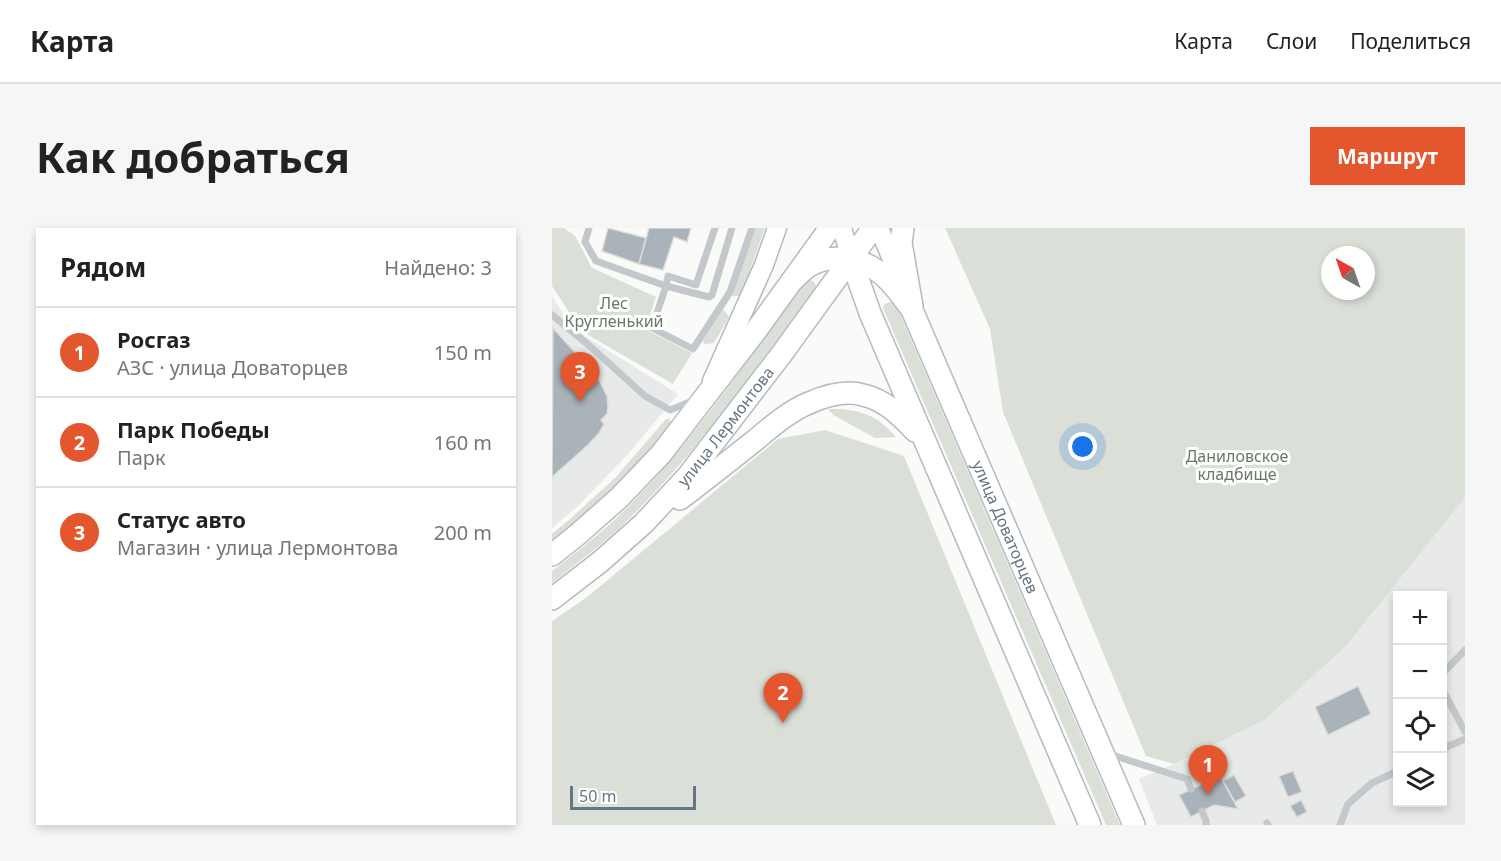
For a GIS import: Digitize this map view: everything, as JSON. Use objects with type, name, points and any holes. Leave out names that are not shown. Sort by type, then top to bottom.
[{"type":"main road","name":"улица Лермонтова","points":[[706,396],[764,265],[777,228]]},
{"type":"main road","name":"улица Лермонтова","points":[[552,555],[619,498],[661,454],[830,228]]},
{"type":"main road","points":[[842,228],[870,313],[1090,825]]},
{"type":"main road","name":"улица Лермонтова","points":[[552,599],[600,562],[644,523],[687,477],[782,355],[873,228]]},
{"type":"main road","name":"улица Доваторцев","points":[[879,228],[912,310],[1134,825]]},
{"type":"main road","points":[[903,228],[901,243],[912,310]]},
{"type":"main road","points":[[792,281],[809,266],[829,258],[851,259],[870,265],[885,276],[912,310]]},
{"type":"main road","points":[[600,562],[769,429],[810,402],[842,393],[862,394],[881,401],[898,413],[916,433],[932,458]]},
{"type":"lane","points":[[589,228],[585,242],[596,261],[666,286],[709,297],[712,295],[732,228]]},
{"type":"lane","points":[[715,228],[696,285],[668,276],[652,328],[693,349],[730,292],[752,228]]},
{"type":"lane","points":[[552,314],[645,396],[670,410],[706,396]]},
{"type":"lane","points":[[1447,670],[1465,650]]},
{"type":"lane","points":[[1447,696],[1465,732]]},
{"type":"lane","points":[[1447,747],[1465,739]]},
{"type":"lane","points":[[1102,752],[1186,778],[1191,789]]},
{"type":"lane","points":[[1340,825],[1348,804],[1372,783],[1393,773]]},
{"type":"lane","points":[[1202,811],[1206,825]]},
{"type":"shaded area","points":[[552,296],[567,320],[585,336],[678,394],[629,453],[578,506],[552,528]]},
{"type":"shaded area","points":[[1465,498],[1465,825],[1157,825],[1139,779],[1266,719],[1346,646]]},
{"type":"green space","name":"Лес Кругленький","points":[[552,228],[564,228],[575,236],[592,268],[656,297],[645,329],[692,353],[673,384],[588,335],[577,324],[552,286]]},
{"type":"green space","points":[[753,228],[765,228],[741,296],[733,296],[731,293]]},
{"type":"green space","name":"Даниловское кладбище","points":[[945,228],[1465,228],[1465,498],[1346,646],[1266,719],[1174,764],[1146,756],[1003,412],[990,329]]},
{"type":"green space","points":[[806,279],[815,283],[816,287],[685,459],[626,522],[552,583],[552,571],[620,515],[677,453],[722,396]]},
{"type":"green space","points":[[890,302],[895,302],[1120,825],[1106,825],[883,308]]},
{"type":"green space","points":[[723,309],[729,317],[714,343],[704,344],[703,341]]},
{"type":"green space","points":[[829,409],[866,414],[889,429],[896,437],[875,438],[835,416]]},
{"type":"green space","points":[[666,419],[669,419],[671,423],[669,427],[640,462],[604,498],[552,542],[552,534],[616,477]]},
{"type":"green space","points":[[825,430],[904,456],[1056,825],[552,825],[552,621],[586,598],[778,439]]},
{"type":"building","points":[[608,228],[646,238],[639,264],[602,251]]},
{"type":"building","points":[[649,228],[691,228],[687,242],[674,237],[663,270],[639,264]]},
{"type":"building","points":[[553,328],[598,378],[607,396],[608,408],[607,414],[601,420],[604,424],[599,433],[552,477]]},
{"type":"building","points":[[1358,686],[1371,714],[1328,735],[1315,707]]},
{"type":"building","points":[[1293,771],[1302,792],[1288,797],[1279,776]]},
{"type":"building","points":[[1234,775],[1246,796],[1235,802],[1223,781]]},
{"type":"building","points":[[1220,776],[1238,809],[1214,805],[1191,817],[1179,795]]},
{"type":"building","points":[[1301,800],[1307,812],[1297,817],[1290,806]]},
{"type":"place","name":"Статус авто","points":[[580,402]]},
{"type":"place","name":"Парк Победы","points":[[783,723]]},
{"type":"place","name":"Росгаз","points":[[1208,795]]}]
